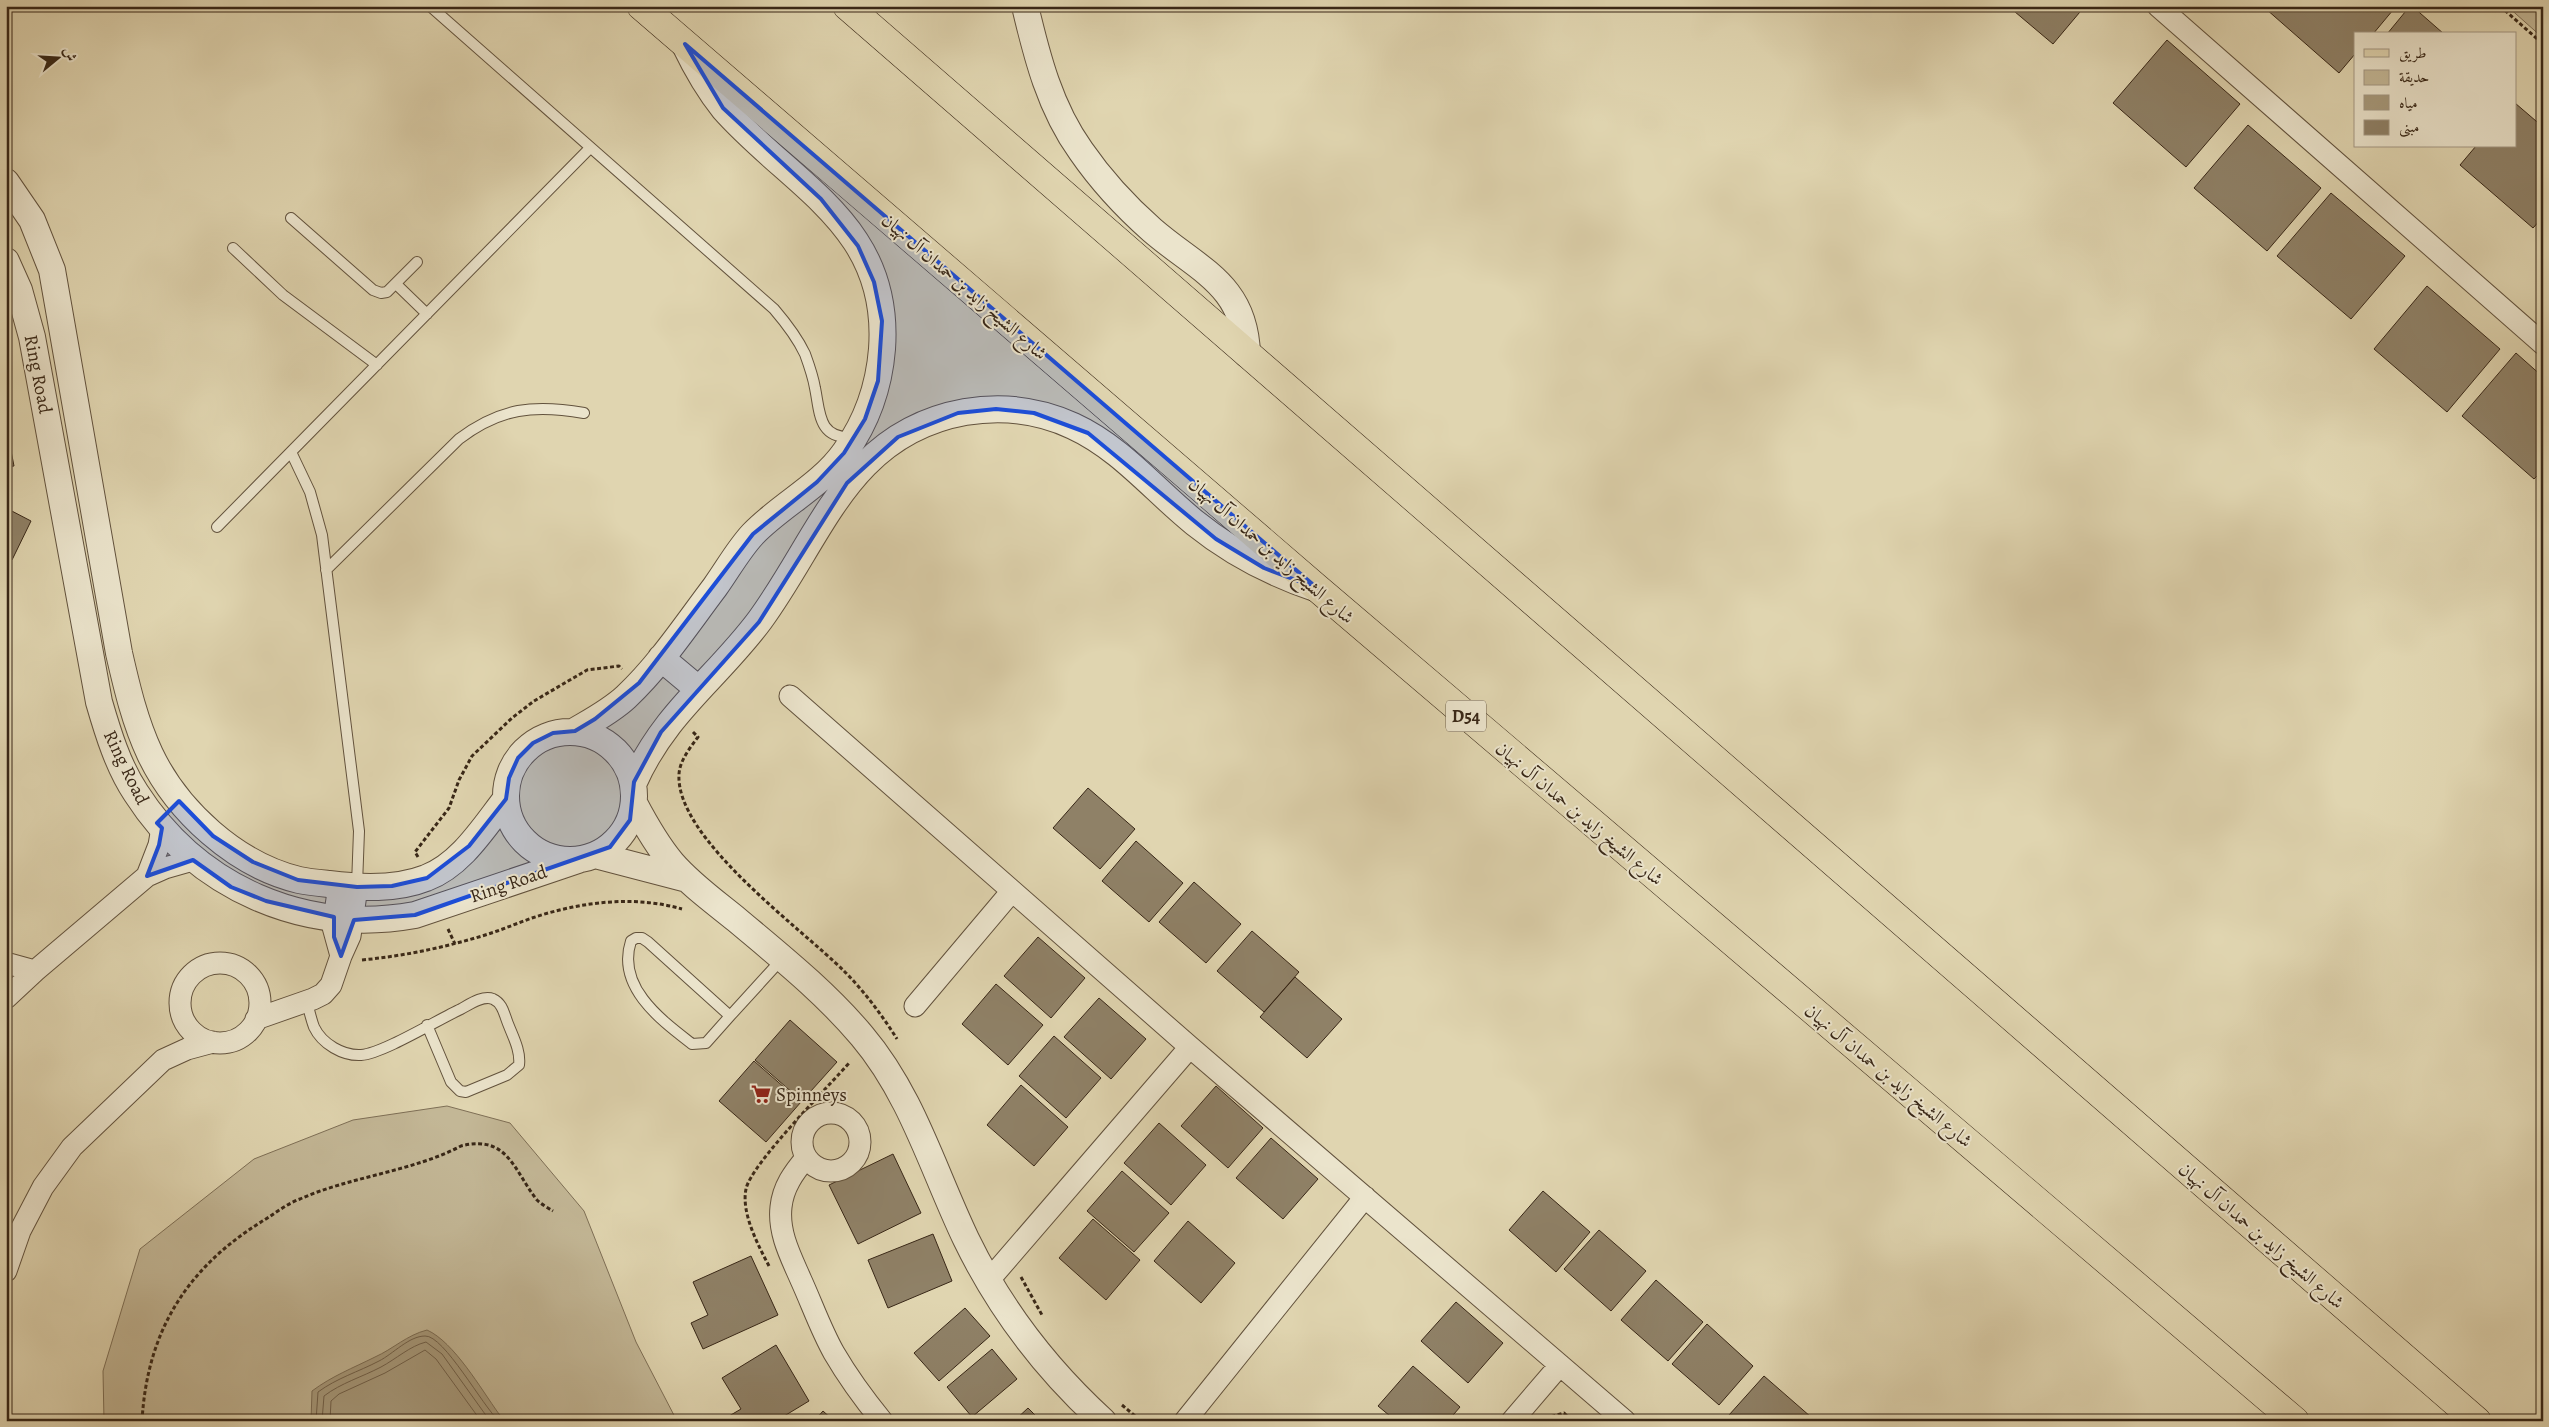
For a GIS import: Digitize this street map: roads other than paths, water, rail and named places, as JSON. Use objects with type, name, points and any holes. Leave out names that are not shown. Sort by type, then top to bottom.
[{"type":"main road","name":"شارع الشيخ زايد بن حمدان آل نهيان","points":[[641,6],[1317,588],[2295,1421]]},
{"type":"main road","name":"شارع الشيخ زايد بن حمدان آل نهيان","points":[[847,6],[2477,1421]]},
{"type":"street","points":[[1025,6],[1041,70],[1065,125],[1081,151],[1124,202],[1153,230],[1218,282],[1232,299],[1243,318],[1248,354]]},
{"type":"street","points":[[2158,6],[2543,344]]},
{"type":"street","points":[[574,731],[611,708],[640,683],[661,658],[749,539],[779,510],[832,468],[855,436],[872,400],[882,352],[879,302],[867,264],[848,229],[835,213],[723,108],[708,88],[685,44]]},
{"type":"street","name":"Ring Road","points":[[6,182],[32,220],[52,270],[119,653],[130,704],[150,755],[179,801],[213,836],[253,862],[298,880],[348,886],[392,886],[427,878],[448,865],[469,846],[506,800]]},
{"type":"street","name":"Ring Road","points":[[6,261],[19,290],[32,337],[99,702],[113,749],[135,792],[159,826],[193,860],[231,887],[303,913],[344,918],[390,919],[415,914],[586,857]]},
{"type":"street","points":[[586,857],[610,847],[622,835],[630,820],[634,793],[651,748],[675,715],[759,622],[798,563],[834,502],[862,466],[879,450],[918,426],[940,418],[978,410],[996,409],[1034,413],[1070,424],[1088,433],[1119,455],[1216,539],[1264,568],[1317,588]]},
{"type":"street","points":[[661,658],[698,689]]},
{"type":"street","points":[[790,696],[1190,1046],[1625,1421]]},
{"type":"street","points":[[687,879],[586,857],[552,857],[529,845],[518,832],[510,817],[506,800],[509,778],[518,758],[533,743],[553,733],[574,731],[595,736],[613,747],[626,762],[634,793],[657,844],[687,879],[782,958],[832,1003],[863,1037],[890,1075],[913,1115],[967,1240],[989,1280],[1011,1314],[1050,1366],[1103,1421]]},
{"type":"street","points":[[147,876],[159,845],[159,826],[179,801]]},
{"type":"street","points":[[6,998],[147,876],[171,866],[193,860]]},
{"type":"street","points":[[256,1019],[304,1003],[323,994],[331,985],[341,956],[334,937],[344,918],[348,886]]},
{"type":"street","points":[[915,1006],[1012,891]]},
{"type":"street","points":[[6,963],[35,971]]},
{"type":"street","points":[[162,1060],[174,1037],[181,1012],[182,989],[195,971],[205,965],[228,963],[239,968],[255,983],[259,994],[260,1007],[256,1019],[249,1030],[238,1038],[226,1042],[204,1040],[190,1028],[181,1012]]},
{"type":"street","points":[[259,994],[304,1003]]},
{"type":"street","points":[[6,1271],[20,1231],[43,1187],[72,1147],[162,1060],[187,1048],[213,1042]]},
{"type":"street","points":[[989,1280],[1190,1046]]},
{"type":"street","points":[[806,1158],[794,1172],[785,1189],[781,1208],[781,1227],[787,1248],[833,1351],[856,1388],[882,1421]]},
{"type":"street","points":[[1185,1421],[1365,1197]]},
{"type":"street","points":[[1512,1421],[1560,1365]]},
{"type":"lane","points":[[430,6],[774,309],[786,323],[805,354],[811,372],[821,421],[836,435],[855,436]]},
{"type":"lane","points":[[217,527],[590,148]]},
{"type":"lane","points":[[291,218],[373,290],[381,293],[387,292],[417,262]]},
{"type":"lane","points":[[233,248],[283,295],[377,365]]},
{"type":"lane","points":[[396,284],[427,314]]},
{"type":"lane","points":[[326,570],[472,429],[500,415],[531,408],[547,408],[584,413]]},
{"type":"lane","points":[[291,452],[301,472],[316,513],[326,570],[360,840],[348,886]]},
{"type":"lane","points":[[730,1016],[642,938],[631,942],[628,961],[634,987],[646,1003],[692,1044],[706,1043],[782,958]]},
{"type":"lane","points":[[304,1003],[315,1028],[323,1038],[332,1047],[351,1054],[371,1053],[484,998],[493,999],[500,1005],[504,1014],[520,1057],[519,1065],[507,1075],[466,1092],[460,1091],[451,1082],[427,1026]]},
{"type":"water","points":[[427,1330],[437,1336],[457,1355],[499,1414],[507,1421],[311,1421],[312,1391],[335,1377],[382,1354],[413,1335]]},
{"type":"place","name":"Spinneys","points":[[761,1094]]}]
